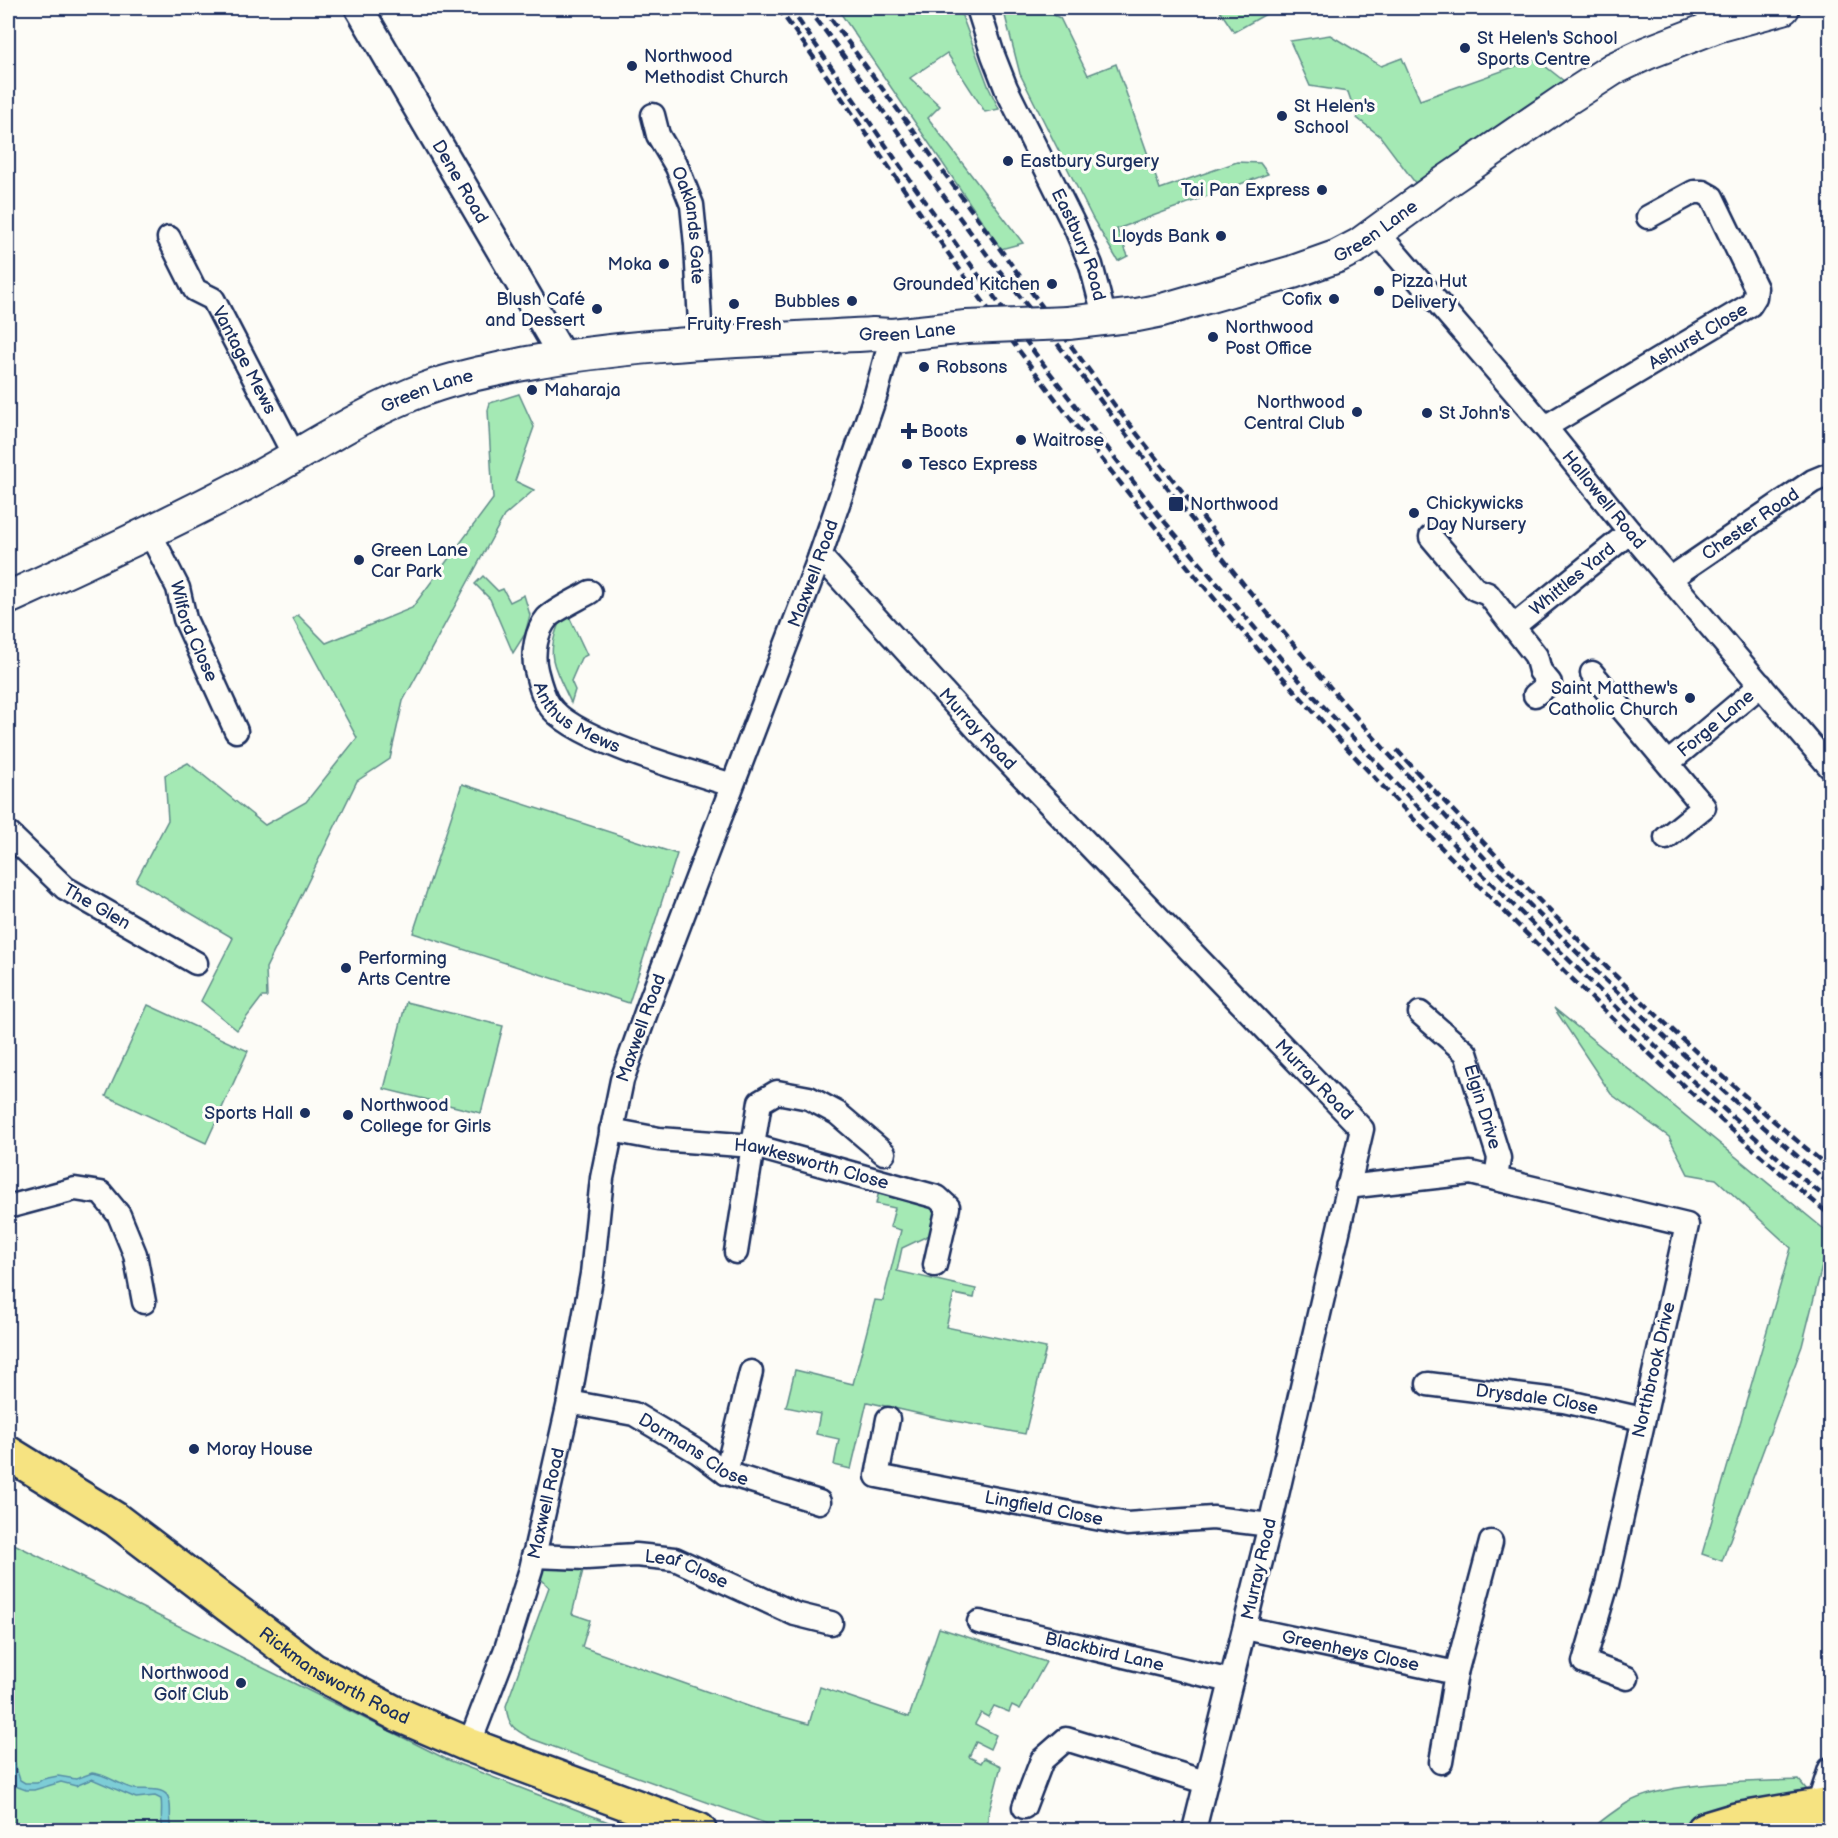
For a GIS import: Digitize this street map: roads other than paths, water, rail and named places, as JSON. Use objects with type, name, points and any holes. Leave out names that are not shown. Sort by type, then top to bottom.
[{"type":"main road","name":"Green Lane","points":[[8,598],[192,512],[368,415],[425,389],[500,369],[563,357],[701,344],[873,334],[892,335],[966,327],[1105,320],[1162,310],[1293,272],[1359,246],[1565,100],[1613,69],[1717,26],[1783,8]]},
{"type":"main road","name":"Rickmansworth Road","points":[[8,1453],[115,1519],[313,1670],[397,1714],[469,1745],[699,1830]]},
{"type":"main road","points":[[1703,1830],[1736,1820],[1820,1813]]},
{"type":"street","name":"Dene Road","points":[[359,8],[563,357]]},
{"type":"street","name":"Eastbury Road","points":[[978,8],[1006,88],[1075,227],[1091,265],[1105,320]]},
{"type":"street","name":"Oaklands Gate","points":[[653,115],[658,135],[677,167],[692,205],[701,344]]},
{"type":"street","name":"Ashurst Close","points":[[1545,427],[1743,310],[1755,297],[1756,288],[1712,197],[1703,192],[1694,192],[1648,216]]},
{"type":"street","name":"Hallowell Road","points":[[1377,232],[1545,427],[1630,532],[1830,767]]},
{"type":"street","name":"Vantage Mews","points":[[169,238],[195,290],[213,299],[295,457]]},
{"type":"street","name":"Maxwell Road","points":[[469,1745],[525,1592],[569,1402],[592,1274],[602,1178],[622,1080],[820,556],[876,394],[892,335]]},
{"type":"street","name":"Chester Road","points":[[1671,578],[1813,481],[1830,474]]},
{"type":"street","name":"Wilford Close","points":[[149,531],[178,588],[185,620],[236,731]]},
{"type":"street","name":"Whittles Yard","points":[[1514,626],[1630,532]]},
{"type":"street","name":"Whittles Yard","points":[[1431,537],[1475,589],[1488,594],[1536,656],[1540,671],[1550,683],[1535,695]]},
{"type":"street","name":"Murray Road","points":[[820,556],[978,730],[1362,1129],[1270,1526],[1194,1830]]},
{"type":"street","name":"Anthus Mews","points":[[590,592],[547,617],[537,636],[534,661],[540,685],[549,705],[567,723],[607,741],[674,767],[732,784]]},
{"type":"street","name":"Forge Lane","points":[[1592,673],[1704,807],[1666,838]]},
{"type":"street","name":"Forge Lane","points":[[1668,763],[1761,685]]},
{"type":"street","name":"The Glen","points":[[8,833],[65,888],[196,963]]},
{"type":"street","name":"Elgin Drive","points":[[1347,1187],[1471,1173],[1496,1178],[1499,1158],[1466,1053],[1420,1013]]},
{"type":"street","points":[[736,1252],[760,1102],[777,1092],[809,1098],[837,1113],[884,1153]]},
{"type":"street","name":"Hawkesworth Close","points":[[611,1130],[659,1139],[754,1146],[937,1197],[948,1207],[935,1264]]},
{"type":"street","name":"Northbrook Drive","points":[[1496,1178],[1687,1225],[1607,1584],[1584,1662],[1627,1678]]},
{"type":"street","points":[[8,1208],[75,1189],[101,1193],[119,1215],[135,1254],[144,1302]]},
{"type":"street","points":[[726,1473],[751,1372]]},
{"type":"street","name":"Drysdale Close","points":[[1428,1384],[1564,1401],[1642,1419]]},
{"type":"street","name":"Dormans Close","points":[[569,1402],[634,1414],[698,1452],[726,1473],[819,1502]]},
{"type":"street","name":"Lingfield Close","points":[[888,1419],[877,1476],[1127,1524],[1213,1518],[1270,1526]]},
{"type":"street","points":[[1441,1762],[1456,1673],[1491,1542]]},
{"type":"street","name":"Leaf Close","points":[[533,1556],[586,1558],[636,1555],[675,1559],[795,1614],[831,1623]]},
{"type":"street","name":"Blackbird Lane","points":[[979,1622],[1231,1681]]},
{"type":"street","name":"Greenheys Close","points":[[1245,1628],[1456,1673]]},
{"type":"street","points":[[1024,1807],[1042,1760],[1066,1739],[1205,1782]]},
{"type":"street","points":[[1820,1813],[1830,1768]]},
{"type":"water","points":[[8,1750],[11,1752],[20,1780],[25,1783],[37,1783],[43,1779],[58,1776],[76,1779],[92,1773],[135,1789],[164,1792],[170,1803],[173,1830],[164,1830],[161,1799],[155,1796],[136,1798],[92,1779],[76,1786],[61,1782],[34,1790],[15,1786],[8,1765]]},
{"type":"railway","points":[[778,8],[948,253],[1046,387],[1148,518],[1232,619],[1318,717],[1408,813],[1580,987],[1661,1065],[1830,1215]]},
{"type":"railway","points":[[790,8],[1031,348],[1158,514],[1306,688],[1476,868],[1675,1065],[1786,1165],[1830,1201]]},
{"type":"railway","points":[[808,8],[994,264],[1175,498],[1326,682],[1404,771],[1568,943],[1653,1026],[1830,1184]]},
{"type":"railway","points":[[823,8],[1116,407],[1225,546]]},
{"type":"railway","points":[[1397,750],[1448,806],[1606,967],[1716,1070],[1830,1168]]},
{"type":"place","name":"St Helen's School Sports Centre","points":[[1465,48]]},
{"type":"place","name":"Northwood Methodist Church","points":[[632,66]]},
{"type":"place","name":"St Helen's School","points":[[1282,116]]},
{"type":"place","name":"Eastbury Surgery","points":[[1008,161]]},
{"type":"place","name":"Tai Pan Express","points":[[1322,190]]},
{"type":"place","name":"Lloyds Bank","points":[[1221,236]]},
{"type":"place","name":"Moka","points":[[664,264]]},
{"type":"place","name":"Grounded Kitchen","points":[[1052,284]]},
{"type":"place","name":"Pizza Hut Delivery","points":[[1379,291]]},
{"type":"place","name":"Cofix","points":[[1334,299]]},
{"type":"place","name":"Bubbles","points":[[852,301]]},
{"type":"place","name":"Fruity Fresh","points":[[734,304]]},
{"type":"place","name":"Blush Café and Dessert","points":[[597,309]]},
{"type":"place","name":"Northwood Post Office","points":[[1213,337]]},
{"type":"place","name":"Robsons","points":[[924,367]]},
{"type":"place","name":"Maharaja","points":[[532,390]]},
{"type":"place","name":"Northwood Central Club","points":[[1357,412]]},
{"type":"place","name":"St John's","points":[[1427,413]]},
{"type":"place","name":"Boots","points":[[909,431]]},
{"type":"place","name":"Waitrose","points":[[1021,440]]},
{"type":"place","name":"Tesco Express","points":[[907,464]]},
{"type":"place","name":"Northwood","points":[[1176,504]]},
{"type":"place","name":"Chickywicks Day Nursery","points":[[1414,513]]},
{"type":"place","name":"Green Lane Car Park","points":[[359,560]]},
{"type":"place","name":"Saint Matthew's Catholic Church","points":[[1690,698]]},
{"type":"place","name":"Performing Arts Centre","points":[[346,968]]},
{"type":"place","name":"Sports Hall","points":[[305,1113]]},
{"type":"place","name":"Northwood College for Girls","points":[[348,1115]]},
{"type":"place","name":"Moray House","points":[[194,1449]]},
{"type":"place","name":"Northwood Golf Club","points":[[241,1683]]}]
